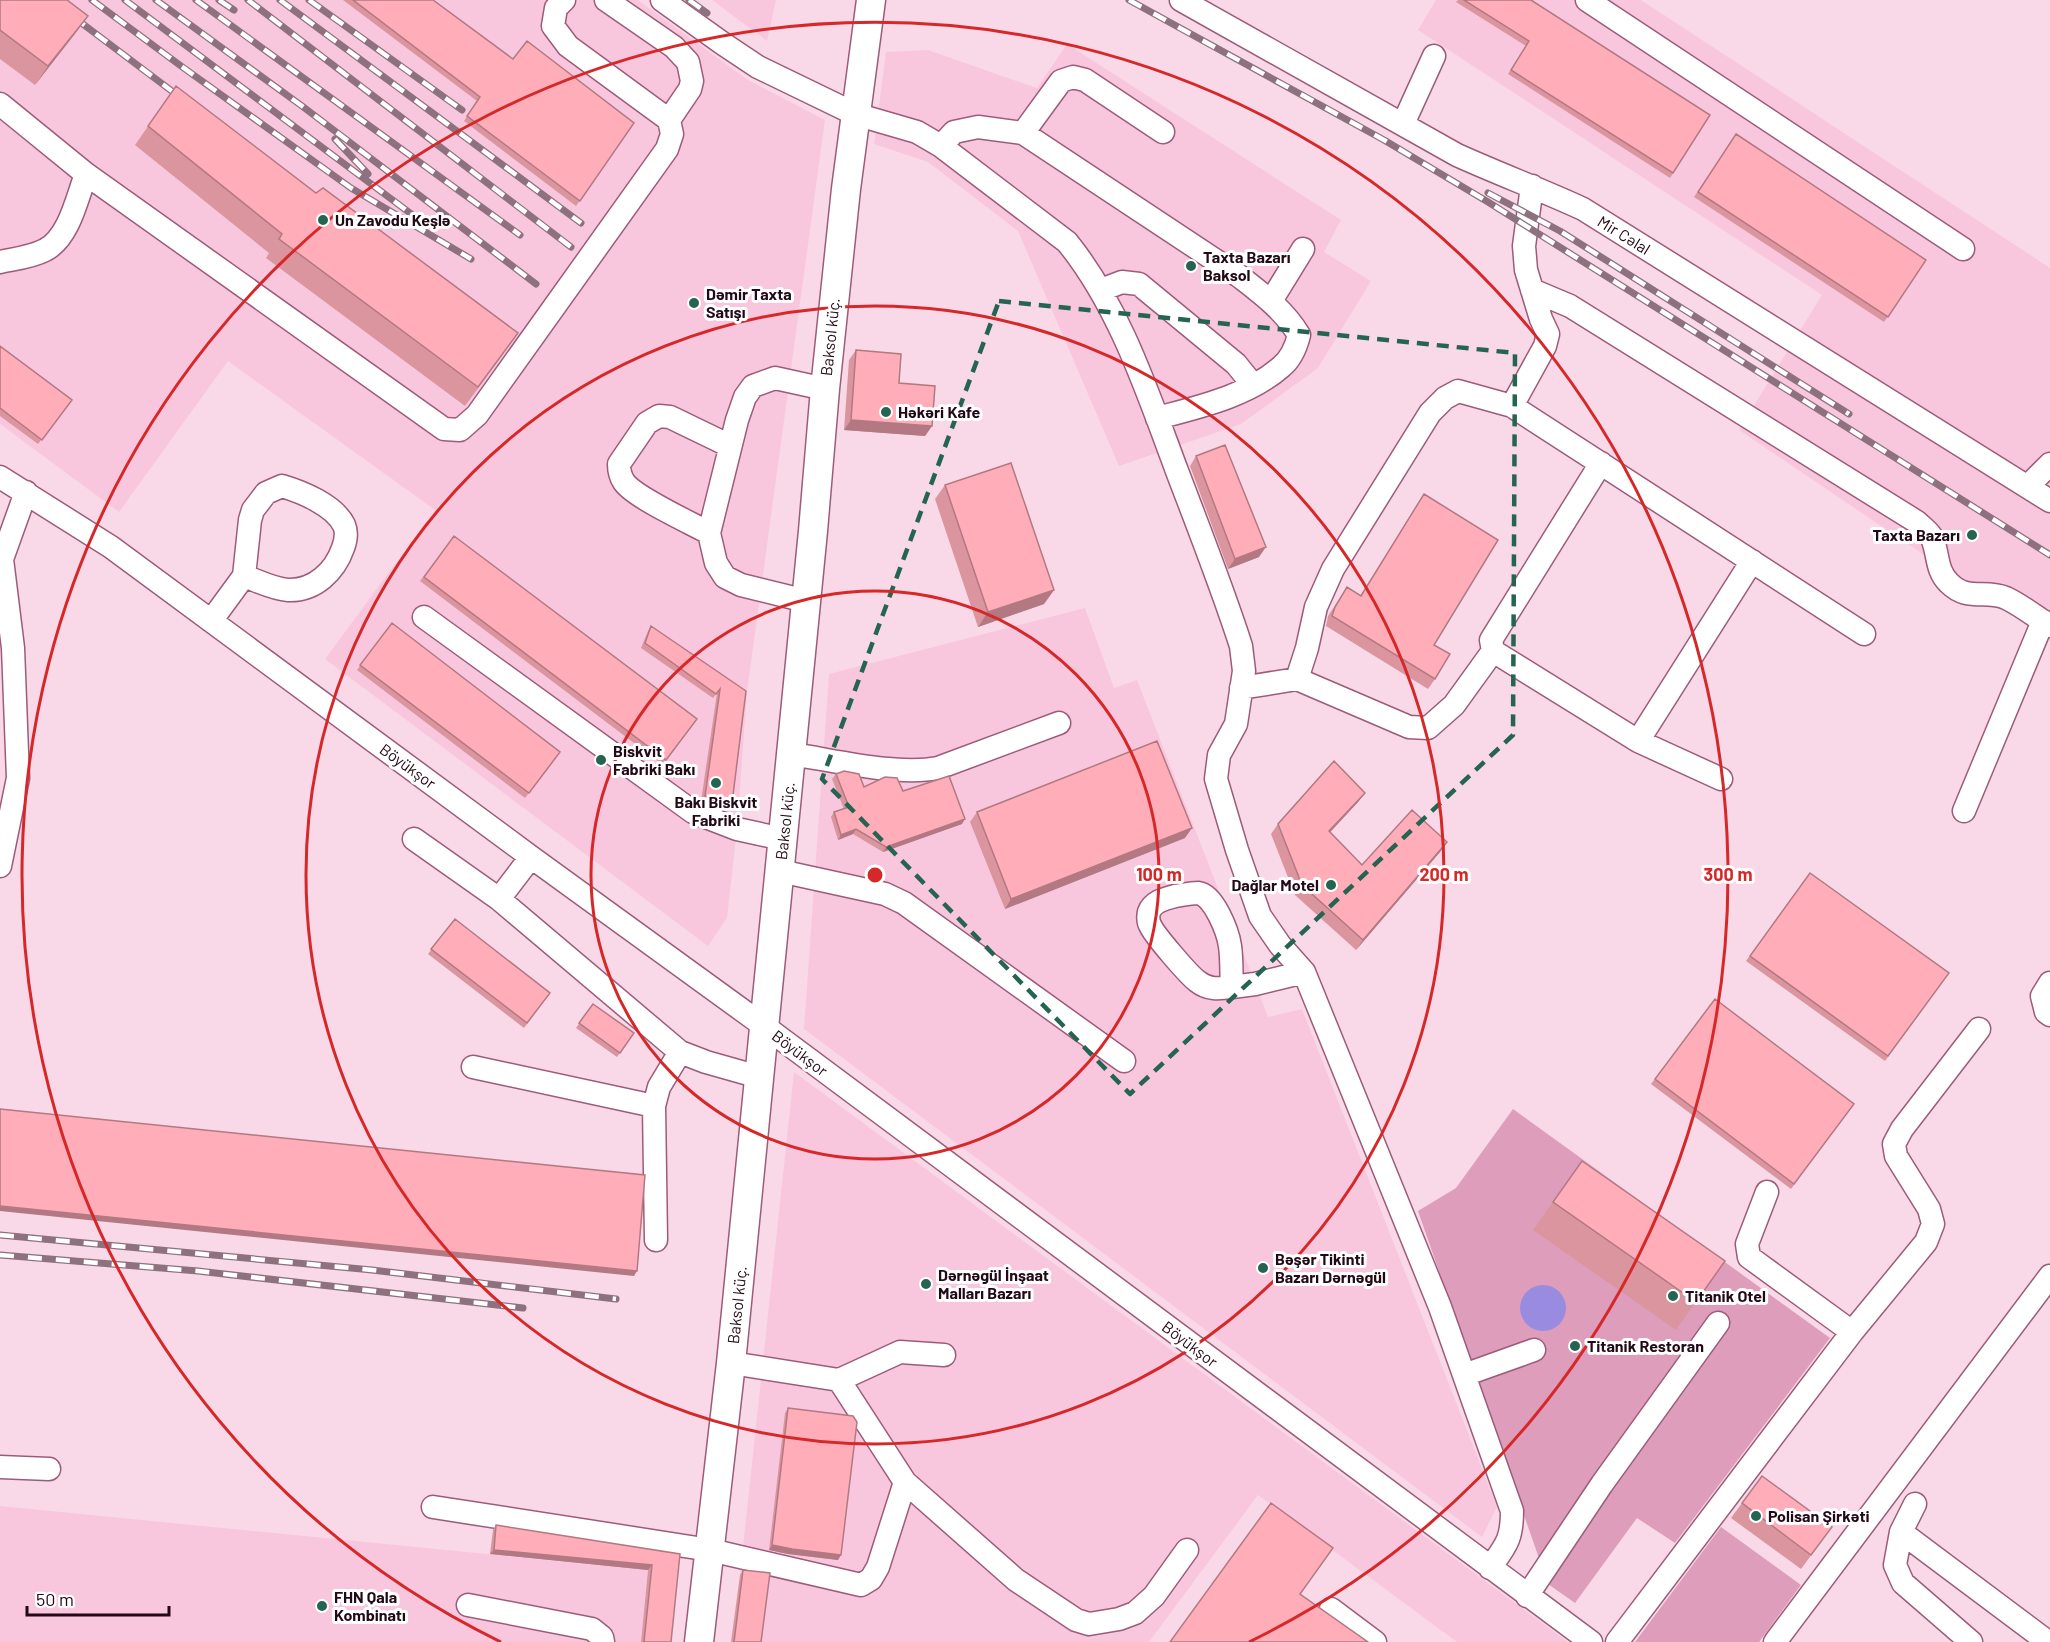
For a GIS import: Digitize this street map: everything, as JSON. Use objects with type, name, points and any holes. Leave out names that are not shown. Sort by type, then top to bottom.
[{"type":"main road","name":"Baksol küç.","points":[[699,1642],[732,1363],[825,389],[855,114],[871,0]]},
{"type":"street","points":[[0,104],[86,174],[444,429],[460,430],[477,415],[667,149],[672,134],[669,120],[568,46],[553,26],[556,8],[564,0]]},
{"type":"street","points":[[606,0],[674,47],[688,62],[692,81],[690,89],[669,120]]},
{"type":"street","points":[[662,0],[758,67],[855,114],[917,132],[941,146],[1067,242],[1101,290],[1119,326],[1157,418],[1241,646],[1244,671],[1236,724],[1219,755],[1216,779],[1237,850],[1260,916],[1280,945],[1304,972],[1440,1307],[1512,1511],[1512,1530],[1508,1541],[1490,1568]]},
{"type":"street","name":"Mir Cəlal","points":[[1181,0],[1457,155],[1583,209],[2050,501]]},
{"type":"street","points":[[1587,0],[1963,249]]},
{"type":"street","points":[[1403,124],[1434,56]]},
{"type":"street","points":[[1023,133],[1061,81],[1073,77],[1086,80],[1163,132]]},
{"type":"street","points":[[941,146],[954,132],[978,127],[1023,133],[1239,276],[1292,323],[1299,335],[1295,350],[1282,367],[1219,402],[1157,418]]},
{"type":"street","points":[[0,262],[43,252],[55,244],[64,233],[86,174]]},
{"type":"street","points":[[1512,406],[1545,346],[1548,334],[1526,270],[1524,246],[1532,186]]},
{"type":"street","points":[[1271,302],[1303,249]]},
{"type":"street","points":[[1101,290],[1122,282],[1139,284],[1236,364],[1253,385]]},
{"type":"street","points":[[1532,290],[1570,306],[1917,522],[1930,535],[1940,572],[1958,591],[1971,595],[1994,595],[2005,598],[2046,623],[1964,811]]},
{"type":"street","points":[[806,601],[741,585],[725,577],[716,563],[709,533],[730,446],[745,397],[753,386],[775,378],[825,389]]},
{"type":"street","points":[[1297,679],[1316,607],[1333,568],[1430,413],[1444,398],[1458,391],[1512,406],[1864,633]]},
{"type":"street","points":[[709,533],[645,498],[624,483],[619,470],[620,464],[647,423],[659,416],[670,417],[730,446]]},
{"type":"street","points":[[1241,688],[1297,679],[1409,727],[1428,728],[1454,705],[1493,651],[1491,640],[1601,464]]},
{"type":"street","points":[[2028,486],[2050,464]]},
{"type":"street","name":"Böyükşor","points":[[0,477],[111,547],[764,1026],[1591,1642]]},
{"type":"street","points":[[211,621],[244,576],[249,520],[259,501],[273,489],[282,486],[309,495],[338,516],[345,527],[346,540],[340,558],[323,579],[304,588],[289,590],[271,587],[244,576]]},
{"type":"street","points":[[0,866],[18,778],[13,648],[2,559],[26,492]]},
{"type":"street","points":[[1638,741],[1752,561]]},
{"type":"street","points":[[424,618],[693,812],[737,829],[783,839]]},
{"type":"street","points":[[1493,651],[1638,741],[1721,779]]},
{"type":"street","points":[[791,754],[899,770],[921,771],[938,768],[1059,723]]},
{"type":"street","points":[[414,839],[499,899],[680,1052],[759,1077]]},
{"type":"street","points":[[499,899],[531,857]]},
{"type":"street","points":[[780,871],[885,894],[904,903],[1124,1061]]},
{"type":"street","points":[[1232,987],[1230,944],[1222,921],[1212,903],[1204,895],[1198,893],[1160,900],[1153,905],[1148,913],[1149,925],[1180,964],[1198,982],[1215,990],[1255,984],[1304,972]]},
{"type":"street","points":[[2050,983],[2042,996],[2046,1012],[2050,1015]]},
{"type":"street","points":[[1617,1642],[1852,1332],[1926,1242],[1933,1224],[1929,1209],[1896,1156],[1894,1144],[1902,1129],[1978,1029]]},
{"type":"street","points":[[656,1240],[654,1106],[659,1087],[680,1052]]},
{"type":"street","points":[[473,1067],[654,1106]]},
{"type":"street","points":[[1767,1192],[1747,1244],[1749,1257],[1852,1332]]},
{"type":"street","points":[[1775,1642],[2050,1276]]},
{"type":"street","points":[[1527,1596],[1602,1484],[1718,1323]]},
{"type":"street","points":[[1464,1376],[1534,1350]]},
{"type":"street","points":[[732,1363],[839,1380],[900,1352],[944,1355]]},
{"type":"street","points":[[839,1380],[905,1482],[1016,1580],[1076,1620],[1089,1624],[1135,1613],[1154,1596],[1187,1550]]},
{"type":"street","points":[[0,1467],[49,1469]]},
{"type":"street","points":[[1747,1470],[1765,1483]]},
{"type":"street","points":[[433,1507],[710,1550],[861,1585],[871,1579],[878,1567],[905,1482]]},
{"type":"street","points":[[1915,1504],[1901,1532],[1895,1564],[1903,1583],[1971,1642]]},
{"type":"street","points":[[1830,1530],[1849,1544]]},
{"type":"street","points":[[1901,1532],[2048,1642]]},
{"type":"street","points":[[468,1605],[592,1629],[602,1637],[603,1642]]},
{"type":"street","points":[[1331,1609],[1375,1642]]},
{"type":"highlighted area","points":[[999,301],[1515,353],[1513,735],[1130,1094],[822,779]]},
{"type":"shaded area","points":[[0,0],[638,0],[748,80],[825,120],[747,692],[737,829],[727,918],[708,946],[325,659],[435,510],[228,361],[119,512],[0,424]]},
{"type":"shaded area","points":[[712,0],[776,0],[767,41]]},
{"type":"shaded area","points":[[1436,0],[1641,0],[2050,268],[2050,640],[1739,430],[1822,295],[1418,30]]},
{"type":"shaded area","name":"Taxta Bazarı Baksol","points":[[1067,44],[1341,220],[1324,252],[1371,281],[1318,368],[1241,424],[1119,466],[1018,231],[928,162],[874,144],[886,52],[928,50],[1037,88]]},
{"type":"shaded area","name":"Bəşər Tikinti Bazarı Dərnəgül","points":[[1085,608],[1114,688],[1137,680],[1268,1017],[1302,1009],[1497,1507],[1482,1537],[804,1029],[829,674]]},
{"type":"shaded area","name":"Dərnəgül İnşaat Malları Bazarı","points":[[794,1072],[1568,1642],[1457,1642],[1258,1495],[1149,1642],[758,1642],[740,1575]]},
{"type":"shaded area","points":[[1513,1109],[1830,1338],[1675,1543],[1637,1518],[1575,1603],[1548,1584],[1418,1211],[1456,1188]]},
{"type":"shaded area","points":[[1543,1285],[1559,1292],[1566,1308],[1559,1324],[1543,1331],[1527,1324],[1520,1308],[1527,1292]]},
{"type":"shaded area","name":"FHN Qala Kombinatı","points":[[0,1506],[648,1570],[641,1642],[0,1642]]},
{"type":"shaded area","points":[[1721,1527],[1801,1585],[1759,1642],[1635,1642]]},
{"type":"building","points":[[0,0],[67,0],[88,16],[48,66],[0,30]]},
{"type":"building","points":[[353,0],[433,0],[513,59],[527,41],[634,123],[580,201],[467,116],[480,97]]},
{"type":"building","points":[[1464,0],[1531,0],[1710,115],[1673,173],[1511,70],[1529,41]]},
{"type":"building","points":[[176,86],[316,193],[323,188],[518,333],[478,387],[279,239],[282,234],[148,126]]},
{"type":"building","points":[[1736,134],[1926,260],[1888,317],[1698,192]]},
{"type":"building","points":[[0,346],[72,400],[42,440],[0,408]]},
{"type":"building","name":"Həkəri Kafe","points":[[856,350],[901,354],[899,383],[935,386],[932,426],[851,420]]},
{"type":"building","points":[[1225,445],[1266,547],[1235,559],[1196,456]]},
{"type":"building","points":[[1011,463],[1054,590],[988,612],[945,485]]},
{"type":"building","points":[[1424,494],[1498,540],[1434,645],[1450,654],[1435,679],[1332,616],[1347,587],[1361,596]]},
{"type":"building","points":[[454,536],[697,719],[666,760],[424,577]]},
{"type":"building","points":[[392,623],[560,752],[529,793],[360,665]]},
{"type":"building","points":[[651,626],[746,691],[732,803],[705,796],[720,689],[716,694],[645,643]]},
{"type":"building","points":[[1157,741],[1192,828],[1011,899],[977,812]]},
{"type":"building","points":[[1334,761],[1365,793],[1329,831],[1362,865],[1412,810],[1447,842],[1363,940],[1302,885],[1278,824]]},
{"type":"building","points":[[844,771],[859,774],[864,787],[885,777],[897,778],[903,791],[949,776],[965,819],[886,847],[856,829],[841,835],[834,812],[849,807],[836,774]]},
{"type":"building","points":[[1810,873],[1949,973],[1888,1056],[1750,956]]},
{"type":"building","points":[[455,919],[550,993],[527,1023],[431,949]]},
{"type":"building","points":[[1715,999],[1854,1104],[1794,1184],[1655,1079]]},
{"type":"building","points":[[593,1004],[634,1033],[620,1053],[579,1023]]},
{"type":"building","points":[[0,1109],[645,1175],[637,1271],[0,1206]]},
{"type":"building","points":[[1582,1161],[1725,1261],[1696,1302],[1553,1202]]},
{"type":"building","points":[[788,1408],[853,1416],[857,1422],[841,1555],[772,1545]]},
{"type":"building","points":[[1762,1476],[1832,1527],[1811,1555],[1742,1503]]},
{"type":"building","points":[[1271,1503],[1333,1548],[1300,1594],[1368,1642],[1170,1642]]},
{"type":"building","points":[[496,1525],[680,1554],[671,1642],[644,1642],[652,1565],[494,1550]]},
{"type":"building","points":[[743,1570],[770,1573],[761,1642],[734,1642]]},
{"type":"railway","points":[[51,0],[185,101]]},
{"type":"railway","points":[[92,0],[351,188],[471,259]]},
{"type":"railway","points":[[125,0],[418,219]]},
{"type":"railway","points":[[156,0],[302,106],[536,284]]},
{"type":"railway","points":[[196,0],[520,235]]},
{"type":"railway","points":[[219,0],[234,10]]},
{"type":"railway","points":[[248,0],[571,247]]},
{"type":"railway","points":[[280,0],[581,223]]},
{"type":"railway","points":[[309,0],[462,110]]},
{"type":"railway","points":[[689,0],[707,13]]},
{"type":"railway","points":[[1129,0],[1384,140],[1488,202],[2050,555]]},
{"type":"railway","points":[[335,139],[368,174]]},
{"type":"railway","points":[[1488,193],[1560,231],[1849,414]]},
{"type":"railway","points":[[0,1235],[372,1270],[616,1299]]},
{"type":"railway","points":[[0,1255],[198,1271],[523,1308]]},
{"type":"place","name":"Un Zavodu Keşlə","points":[[323,220]]},
{"type":"place","name":"Taxta Bazarı Baksol","points":[[1191,266]]},
{"type":"place","name":"Dəmir Taxta Satışı","points":[[694,303]]},
{"type":"place","name":"Həkəri Kafe","points":[[886,412]]},
{"type":"place","name":"Taxta Bazarı","points":[[1972,535]]},
{"type":"place","name":"Biskvit Fabriki Bakı","points":[[601,760]]},
{"type":"place","name":"Bakı Biskvit Fabriki","points":[[716,783]]},
{"type":"place","name":"Dağlar Motel","points":[[1331,885]]},
{"type":"place","name":"Bəşər Tikinti Bazarı Dərnəgül","points":[[1263,1268]]},
{"type":"place","name":"Dərnəgül İnşaat Malları Bazarı","points":[[926,1284]]},
{"type":"place","name":"Titanik Otel","points":[[1673,1296]]},
{"type":"place","name":"Titanik Restoran","points":[[1575,1346]]},
{"type":"place","name":"Polisan Şirkəti","points":[[1756,1516]]},
{"type":"place","name":"FHN Qala Kombinatı","points":[[322,1606]]}]
